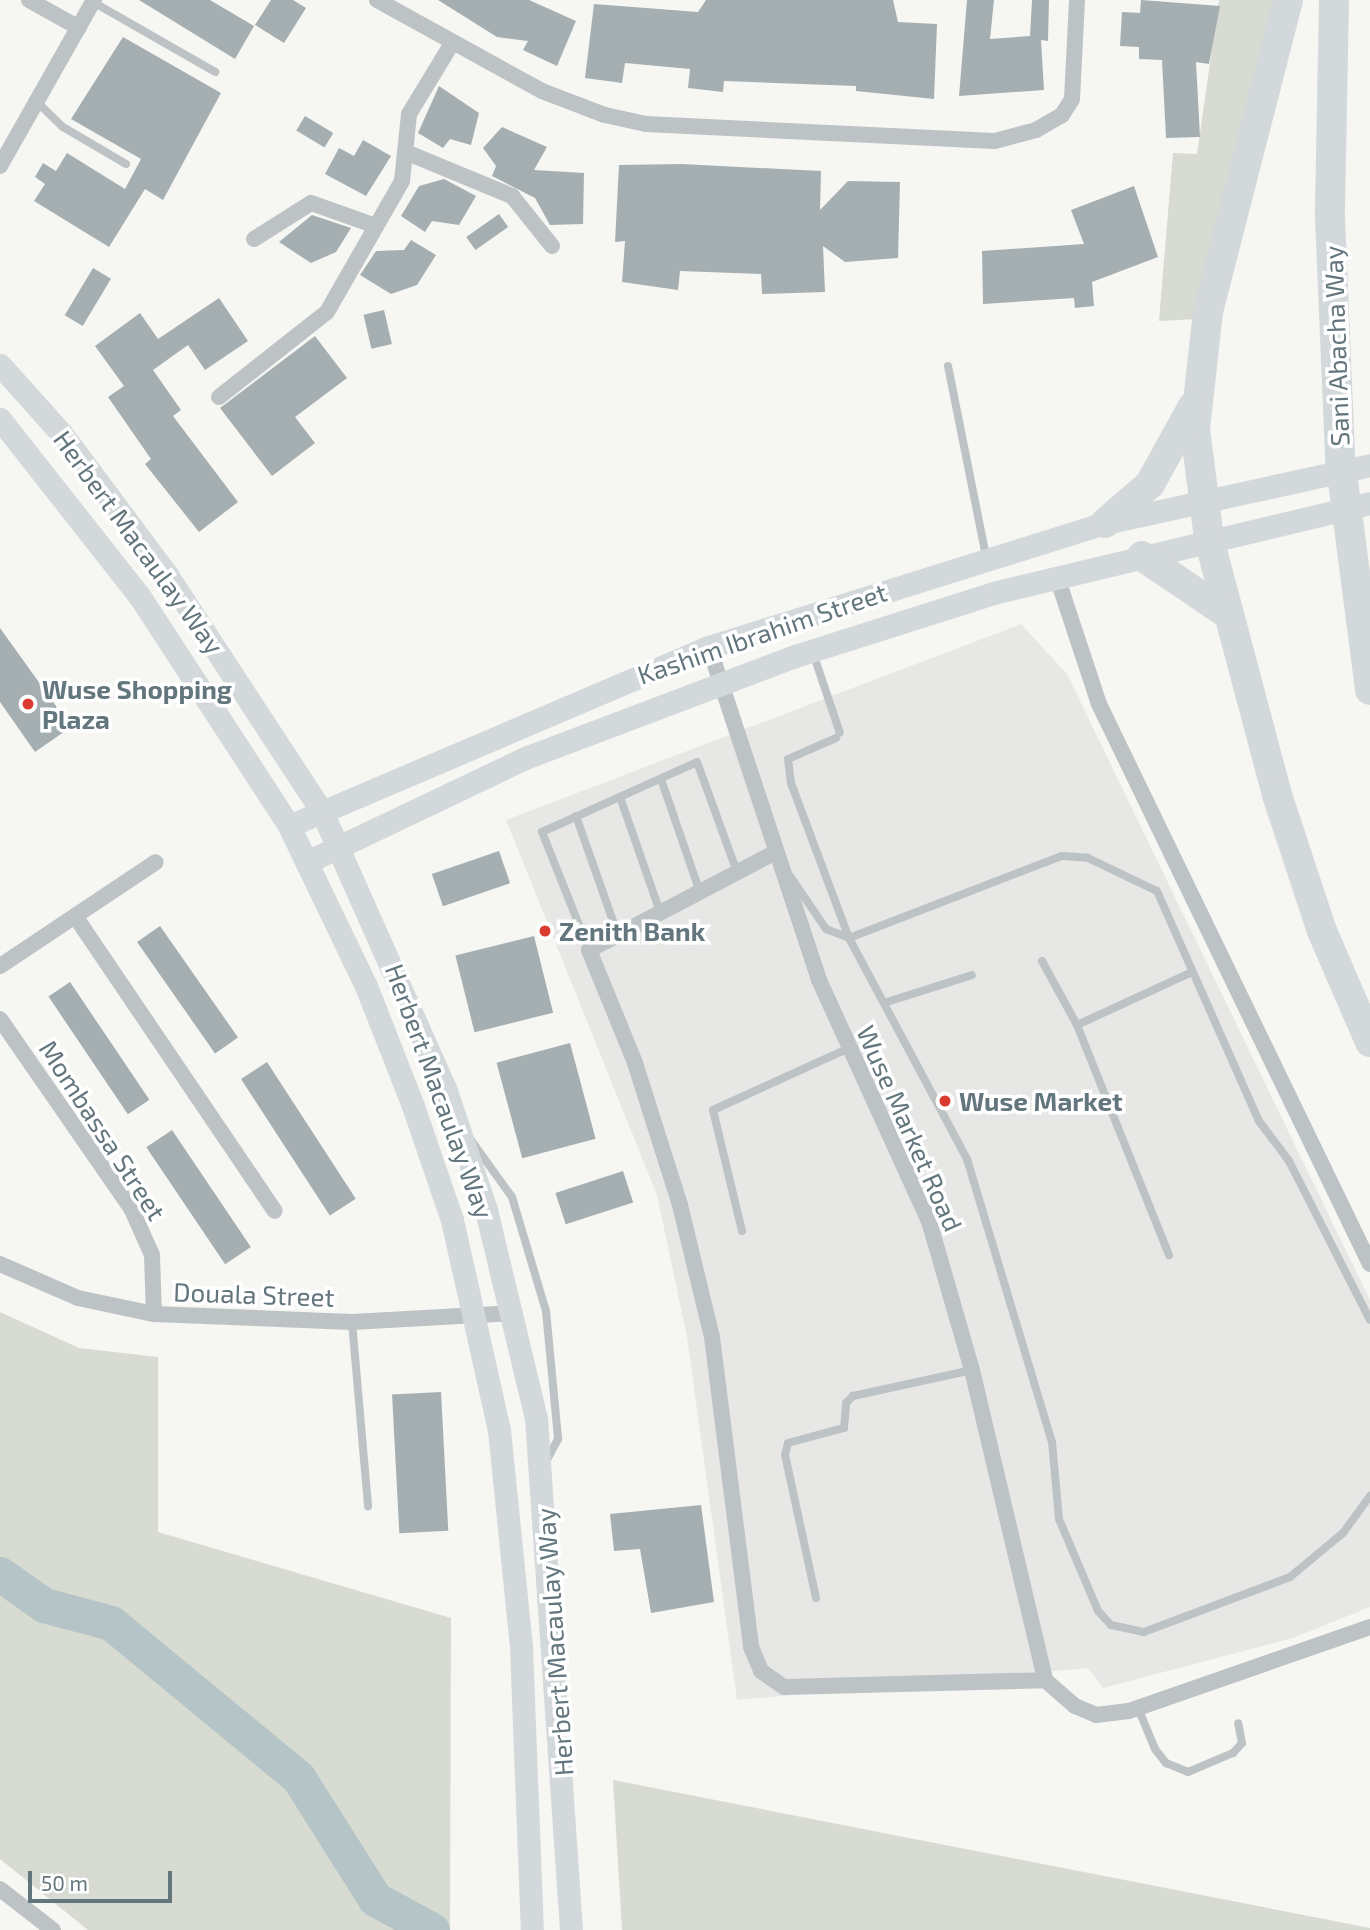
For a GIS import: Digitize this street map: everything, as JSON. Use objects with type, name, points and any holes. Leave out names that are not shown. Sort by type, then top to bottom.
[{"type":"highway","points":[[1288,0],[1208,311],[1197,400],[1202,502],[1229,615],[1321,932],[1370,1042]]},
{"type":"highway","name":"Sani Abacha Way","points":[[1335,0],[1331,217],[1340,445],[1370,690]]},
{"type":"highway","points":[[1105,523],[1150,484],[1197,400]]},
{"type":"highway","points":[[1142,556],[1229,615]]},
{"type":"main road","name":"Herbert Macaulay Way","points":[[0,365],[62,434],[167,575],[322,812],[340,846],[457,1123],[514,1313],[543,1467],[571,1930]]},
{"type":"main road","name":"Herbert Macaulay Way","points":[[0,419],[140,597],[289,826],[413,1106],[477,1317],[513,1539],[532,1930]]},
{"type":"main road","name":"Kashim Ibrahim Street","points":[[289,826],[709,648],[986,557],[1105,523],[1370,465]]},
{"type":"main road","name":"Kashim Ibrahim Street","points":[[307,862],[525,758],[812,651],[1057,577],[1257,527],[1370,503]]},
{"type":"street","points":[[29,0],[79,29]]},
{"type":"street","points":[[377,0],[404,6],[451,45],[542,91],[646,124],[995,141],[1036,130],[1062,115],[1072,99],[1077,0]]},
{"type":"street","points":[[0,166],[94,1]]},
{"type":"street","points":[[219,397],[327,312],[402,181],[408,153],[409,114],[451,45]]},
{"type":"street","points":[[408,153],[512,196],[552,246]]},
{"type":"street","points":[[254,239],[311,203],[376,226]]},
{"type":"street","points":[[1057,577],[1099,704],[1370,1264]]},
{"type":"street","name":"Wuse Market Road","points":[[709,648],[718,684],[774,853],[847,1049],[929,1221],[972,1370],[1045,1679]]},
{"type":"street","points":[[774,853],[589,950],[635,1063],[712,1337],[751,1647],[761,1671],[784,1687],[1045,1679],[1075,1706],[1096,1715],[1138,1708],[1370,1627]]},
{"type":"street","points":[[0,966],[156,862]]},
{"type":"street","points":[[75,916],[275,1211]]},
{"type":"street","name":"Mombassa Street","points":[[0,1019],[131,1208],[152,1255],[154,1314]]},
{"type":"street","name":"Douala Street","points":[[0,1264],[78,1298],[154,1314],[352,1322],[514,1313]]},
{"type":"street","points":[[0,1889],[52,1930]]},
{"type":"lane","points":[[94,1],[215,72]]},
{"type":"lane","points":[[37,102],[63,127],[126,164]]},
{"type":"lane","points":[[948,366],[986,557]]},
{"type":"lane","points":[[812,651],[838,736],[788,759],[791,783],[849,938],[887,1002],[977,1185],[1052,1442],[1059,1519],[1098,1611],[1111,1625],[1153,1629],[1290,1577],[1343,1533],[1370,1496]]},
{"type":"lane","points":[[589,950],[542,832],[697,762],[737,872]]},
{"type":"lane","points":[[661,779],[700,892]]},
{"type":"lane","points":[[620,797],[660,912]]},
{"type":"lane","points":[[576,816],[618,934]]},
{"type":"lane","points":[[774,853],[825,929],[849,938],[1062,856],[1088,858],[1157,891],[1259,1121],[1289,1161],[1370,1320]]},
{"type":"lane","points":[[1042,961],[1077,1025],[1169,1255]]},
{"type":"lane","points":[[1077,1025],[1192,972]]},
{"type":"lane","points":[[887,1002],[972,975]]},
{"type":"lane","points":[[742,1231],[713,1110],[847,1049]]},
{"type":"lane","points":[[457,1123],[512,1197],[546,1311],[558,1439],[543,1467]]},
{"type":"lane","points":[[352,1322],[368,1506]]},
{"type":"lane","points":[[816,1598],[785,1455],[788,1443],[844,1428],[846,1403],[853,1396],[972,1370]]},
{"type":"lane","points":[[1138,1708],[1155,1749],[1166,1763],[1188,1772],[1233,1753],[1242,1743],[1238,1723]]},
{"type":"shaded area","points":[[1219,0],[1275,0],[1197,319],[1159,321],[1173,153],[1197,154]]},
{"type":"shaded area","name":"Wuse Market","points":[[1021,624],[1067,674],[1370,1300],[1370,1607],[1293,1638],[1103,1688],[1088,1668],[737,1700],[687,1337],[657,1195],[506,820]]},
{"type":"shaded area","points":[[0,1312],[79,1348],[158,1357],[158,1532],[451,1618],[450,1930],[88,1930],[0,1859]]},
{"type":"shaded area","points":[[613,1780],[1370,1928],[1370,1930],[622,1930]]},
{"type":"building","points":[[139,0],[210,0],[254,26],[235,59]]},
{"type":"building","points":[[271,0],[293,0],[306,8],[284,43],[255,25]]},
{"type":"building","points":[[438,0],[529,0],[576,21],[557,66],[523,50],[528,41],[497,37]]},
{"type":"building","points":[[706,0],[893,0],[898,22],[937,24],[934,99],[856,91],[856,86],[724,81],[723,92],[688,88],[690,69],[625,63],[622,83],[585,78],[594,4],[698,12]]},
{"type":"building","points":[[967,0],[994,0],[990,39],[1030,36],[1032,0],[1049,0],[1048,41],[1041,40],[1044,90],[959,96]]},
{"type":"building","points":[[1141,0],[1220,6],[1209,64],[1196,62],[1200,137],[1166,138],[1162,60],[1139,59],[1139,47],[1120,46],[1122,12],[1140,13]]},
{"type":"building","points":[[123,37],[221,93],[163,200],[145,189],[109,247],[34,201],[45,184],[35,177],[43,163],[56,171],[67,153],[125,189],[141,159],[71,119]]},
{"type":"building","points":[[439,86],[479,113],[471,145],[450,139],[443,148],[418,133]]},
{"type":"building","points":[[305,116],[333,133],[325,148],[296,131]]},
{"type":"building","points":[[502,127],[547,147],[534,170],[584,173],[583,224],[550,225],[535,198],[492,176],[496,166],[483,148]]},
{"type":"building","points":[[363,140],[391,156],[366,196],[325,174],[339,148],[354,156]]},
{"type":"building","points":[[681,164],[821,171],[820,210],[848,181],[900,182],[898,258],[845,262],[823,246],[825,292],[762,294],[761,274],[680,271],[678,290],[622,282],[625,241],[615,242],[619,165]]},
{"type":"building","points":[[444,179],[476,196],[459,225],[432,221],[425,232],[401,216],[419,186]]},
{"type":"building","points":[[1134,186],[1158,257],[1092,282],[1094,306],[1075,308],[1074,298],[983,304],[982,251],[1084,244],[1071,210]]},
{"type":"building","points":[[499,214],[508,227],[475,250],[466,237]]},
{"type":"building","points":[[312,215],[351,228],[336,252],[311,263],[279,242]]},
{"type":"building","points":[[411,240],[436,255],[417,285],[391,294],[360,275],[376,251],[404,250]]},
{"type":"building","points":[[93,268],[111,279],[83,326],[65,315]]},
{"type":"building","points":[[219,298],[248,341],[205,370],[188,345],[153,370],[181,410],[173,416],[238,502],[199,532],[145,464],[151,459],[108,397],[124,386],[95,346],[140,313],[158,339]]},
{"type":"building","points":[[384,310],[392,344],[371,349],[364,315]]},
{"type":"building","points":[[315,336],[347,378],[295,417],[315,443],[272,476],[220,408]]},
{"type":"building","name":"Wuse Shopping Plaza","points":[[0,628],[71,727],[35,752],[0,702]]},
{"type":"building","points":[[499,851],[510,883],[443,906],[432,874]]},
{"type":"building","points":[[160,926],[238,1037],[215,1053],[137,942]]},
{"type":"building","points":[[534,936],[553,1013],[475,1032],[455,956]]},
{"type":"building","points":[[70,982],[149,1100],[128,1114],[48,997]]},
{"type":"building","points":[[570,1043],[596,1139],[522,1158],[497,1063]]},
{"type":"building","points":[[267,1062],[356,1199],[330,1216],[241,1079]]},
{"type":"building","points":[[172,1130],[251,1247],[225,1264],[146,1147]]},
{"type":"building","points":[[623,1171],[633,1202],[566,1224],[555,1193]]},
{"type":"building","points":[[441,1392],[448,1531],[399,1533],[392,1395]]},
{"type":"building","points":[[701,1505],[714,1602],[651,1613],[640,1549],[614,1551],[610,1514]]},
{"type":"waterway","points":[[0,1574],[44,1605],[111,1623],[298,1777],[375,1899],[432,1930]]},
{"type":"place","name":"Wuse Shopping Plaza","points":[[28,704]]},
{"type":"place","name":"Zenith Bank","points":[[545,931]]},
{"type":"place","name":"Wuse Market","points":[[945,1101]]}]
